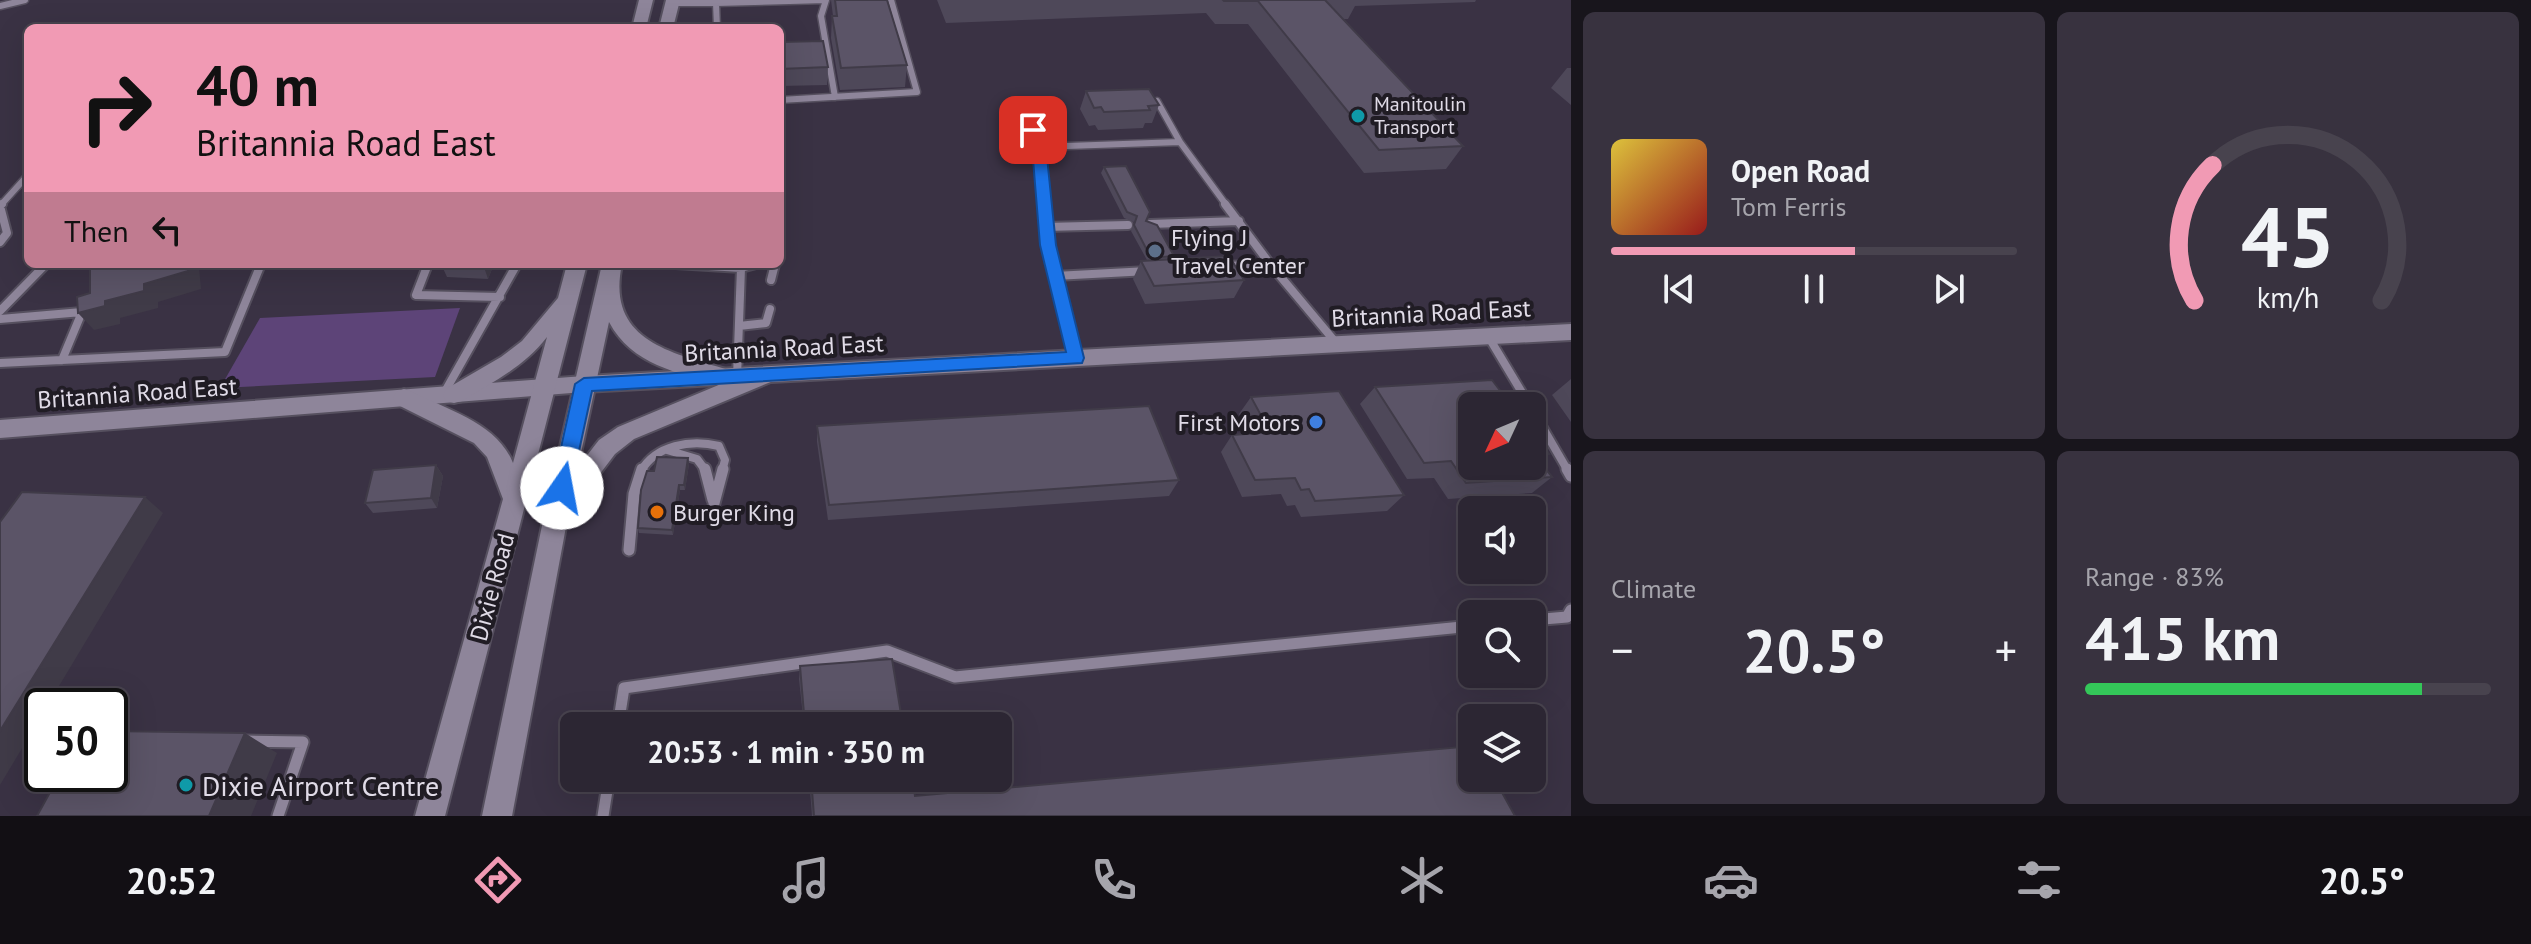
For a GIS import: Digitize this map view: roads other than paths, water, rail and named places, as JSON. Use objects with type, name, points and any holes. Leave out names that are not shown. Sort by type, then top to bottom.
[{"type":"main road","points":[[640,24],[646,0]]},
{"type":"main road","points":[[667,24],[672,2]]},
{"type":"main road","name":"Dixie Road","points":[[430,816],[576,268]]},
{"type":"main road","name":"Dixie Road","points":[[497,816],[556,516],[611,268]]},
{"type":"main road","points":[[607,286],[621,326],[637,344],[657,358],[730,377]]},
{"type":"main road","points":[[448,395],[508,363],[529,346],[568,297]]},
{"type":"main road","name":"Britannia Road East","points":[[0,429],[584,384],[1571,332]]},
{"type":"main road","points":[[556,516],[607,447],[626,433],[765,375]]},
{"type":"main road","points":[[404,398],[482,437],[497,452],[515,500]]},
{"type":"lane","points":[[0,6],[25,0]]},
{"type":"lane","points":[[672,2],[826,0],[821,16],[835,97]]},
{"type":"lane","points":[[784,100],[917,92],[891,0]]},
{"type":"lane","points":[[716,1],[717,24]]},
{"type":"lane","points":[[1157,101],[1180,142],[1270,264],[1337,344]]},
{"type":"lane","points":[[1027,112],[1039,147],[1045,227],[1076,358]]},
{"type":"lane","points":[[1039,147],[1180,142]]},
{"type":"lane","points":[[0,242],[7,233],[0,206],[24,179]]},
{"type":"lane","points":[[1150,224],[1239,221]]},
{"type":"lane","points":[[1045,227],[1128,225]]},
{"type":"lane","points":[[1224,266],[1270,264]]},
{"type":"lane","points":[[0,311],[42,268]]},
{"type":"lane","points":[[0,363],[225,352],[259,268]]},
{"type":"lane","points":[[426,268],[416,295],[500,297]]},
{"type":"lane","points":[[448,395],[515,268]]},
{"type":"lane","points":[[730,377],[739,326],[741,268]]},
{"type":"lane","points":[[771,280],[774,268]]},
{"type":"lane","points":[[1055,276],[1162,270]]},
{"type":"lane","points":[[739,326],[766,323],[770,309]]},
{"type":"lane","points":[[0,319],[82,312],[62,360]]},
{"type":"lane","points":[[1488,336],[1521,392]]},
{"type":"lane","points":[[1546,434],[1571,476]]},
{"type":"lane","points":[[629,550],[639,472],[649,461],[667,450],[678,444],[707,441],[719,446],[725,460],[714,503],[707,471],[695,456],[667,450]]},
{"type":"lane","points":[[1546,619],[1570,617]]},
{"type":"lane","points":[[620,712],[624,688],[887,651],[955,677],[1458,627]]},
{"type":"lane","points":[[229,741],[303,742],[278,816]]},
{"type":"lane","points":[[603,816],[607,792]]},
{"type":"place","name":"Manitoulin Transport","points":[[1358,116]]},
{"type":"place","name":"Flying J Travel Center","points":[[1155,251]]},
{"type":"place","name":"First Motors","points":[[1316,422]]},
{"type":"place","name":"Burger King","points":[[657,512]]},
{"type":"place","name":"Dixie Airport Centre","points":[[186,785]]}]
